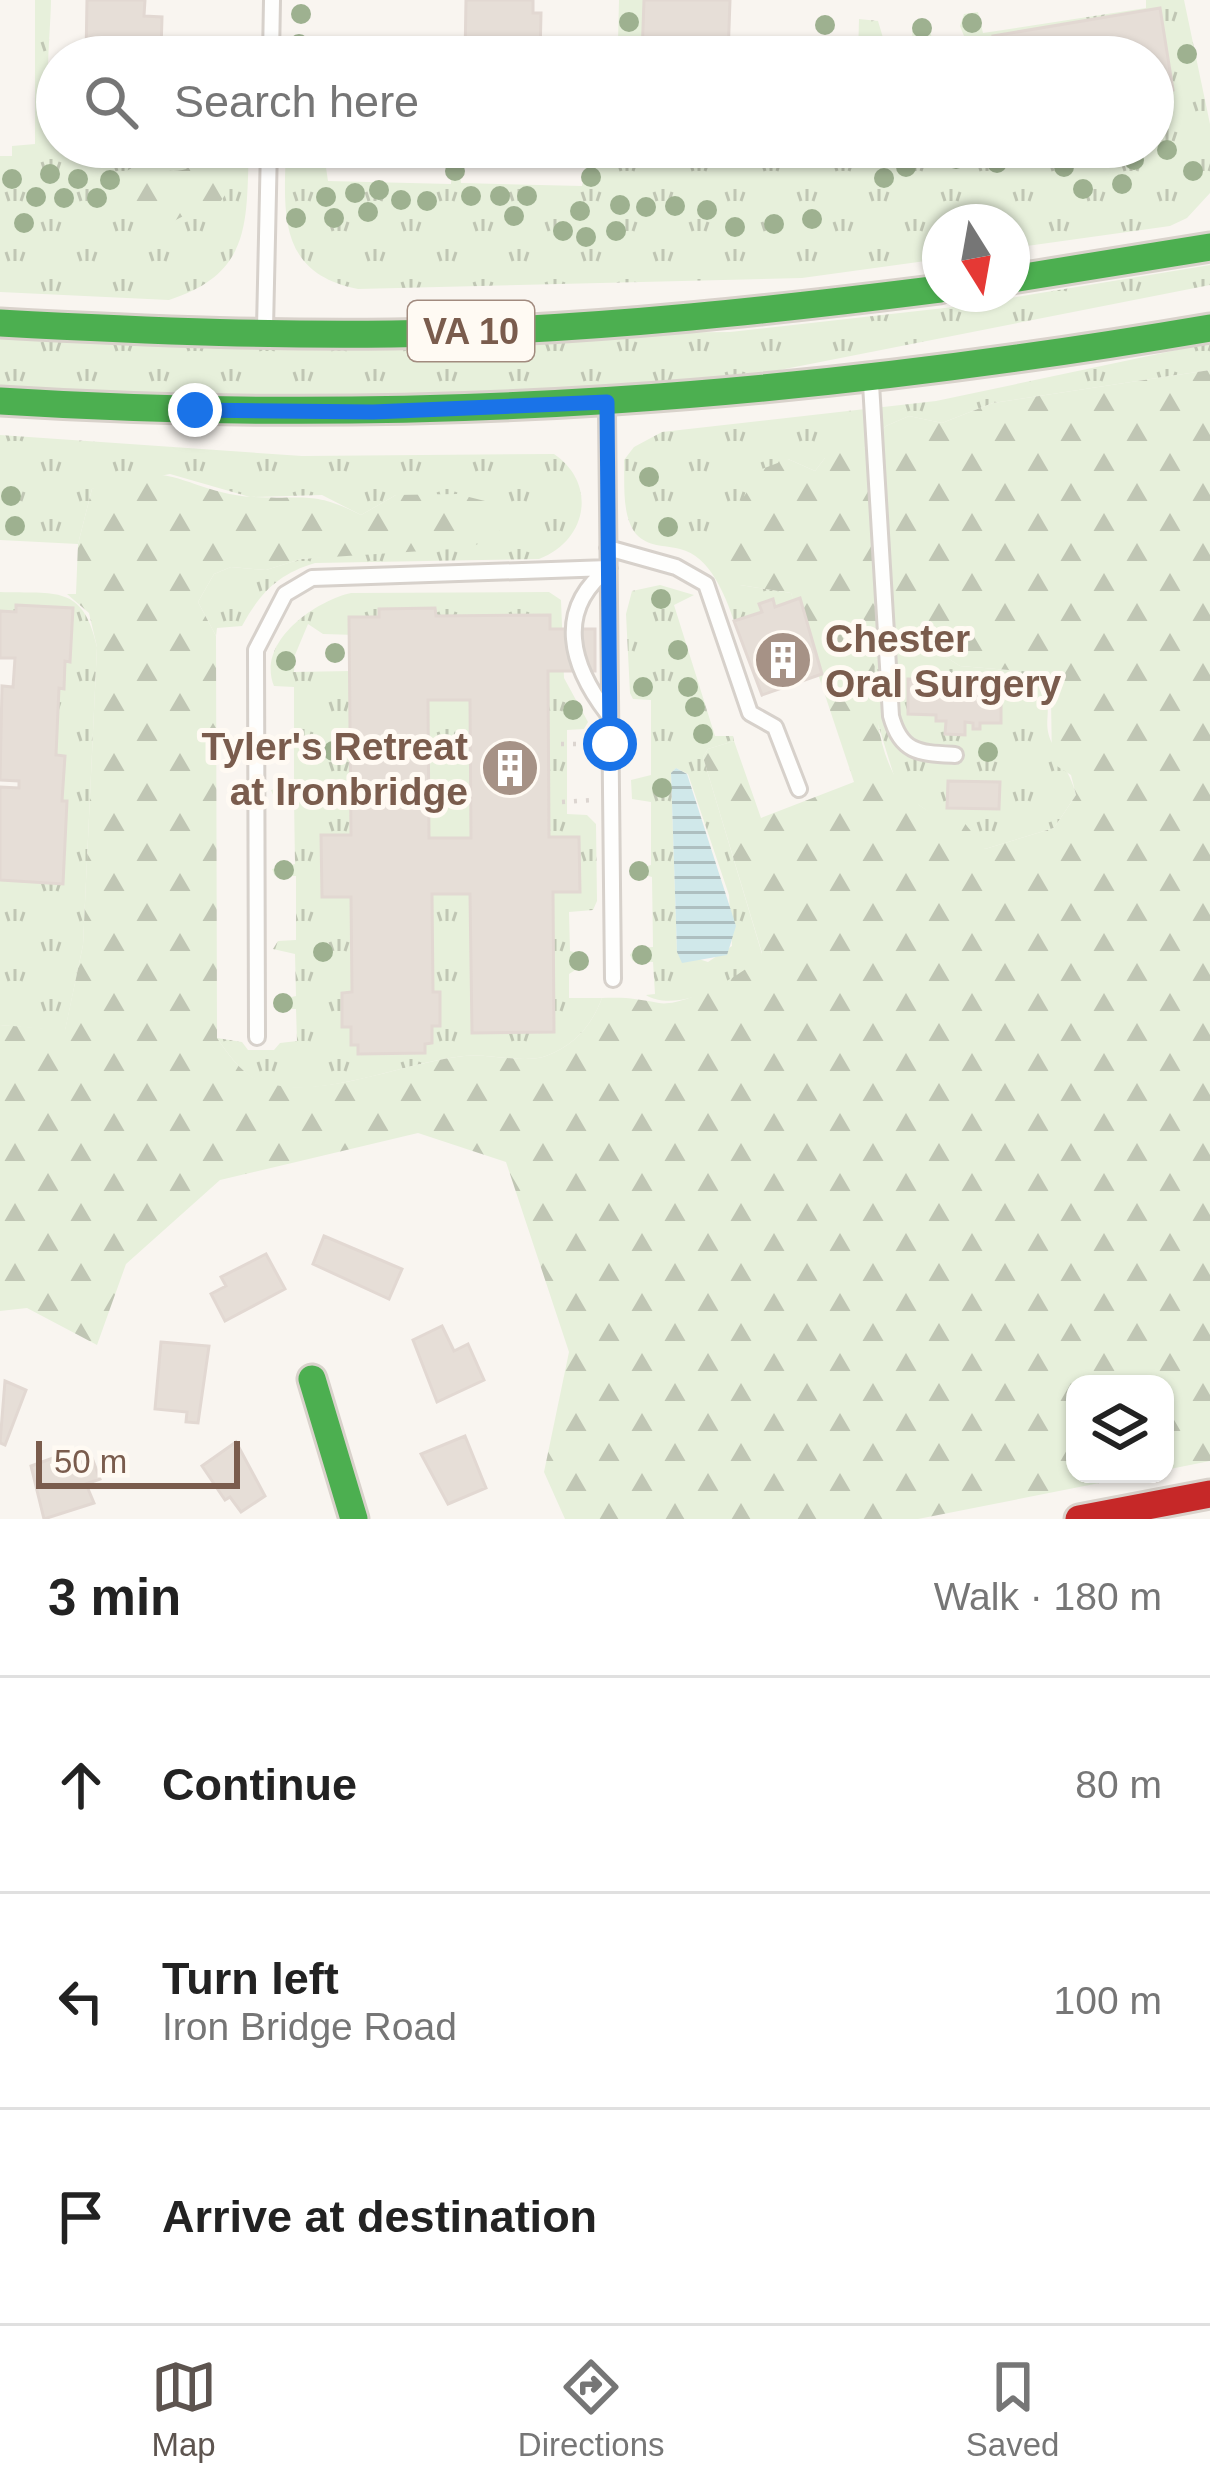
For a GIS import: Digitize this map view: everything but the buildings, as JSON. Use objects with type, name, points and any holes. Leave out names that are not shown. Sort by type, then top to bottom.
[{"type":"main road","points":[[1030,276],[1210,247]]},
{"type":"main road","name":"VA 10","points":[[0,323],[265,333],[587,326],[922,292]]},
{"type":"main road","name":"VA 10","points":[[0,401],[373,412],[607,402],[871,379],[1210,328]]},
{"type":"main road","points":[[312,1379],[354,1519]]},
{"type":"main road","points":[[1079,1519],[1210,1494]]},
{"type":"lane","points":[[271,36],[272,0]]},
{"type":"lane","points":[[265,333],[269,168]]},
{"type":"lane","points":[[871,379],[890,716],[897,740],[915,753],[955,754]]},
{"type":"lane","points":[[607,402],[613,979]]},
{"type":"lane","points":[[608,548],[676,567],[706,584],[750,712],[776,727],[799,790]]},
{"type":"lane","points":[[609,568],[584,587],[575,614],[577,662],[584,682],[610,716]]},
{"type":"lane","points":[[257,1037],[256,650],[285,594],[312,578],[609,568]]},
{"type":"path","points":[[561,744],[610,744]]},
{"type":"path","points":[[562,802],[611,800]]},
{"type":"green space","points":[[35,0],[51,0],[49,36],[36,36],[36,168],[248,168],[245,221],[230,259],[217,275],[169,300],[0,292],[0,156],[12,156],[12,146],[35,144]]},
{"type":"green space","points":[[619,0],[727,0],[725,36],[618,36]]},
{"type":"green space","points":[[1146,0],[1184,0],[1210,124],[1210,193],[1187,218],[1170,226],[1030,245],[1030,204],[922,204],[922,261],[802,278],[358,289],[312,269],[291,237],[286,168],[326,168],[328,181],[451,184],[452,168],[460,168],[461,183],[582,186],[585,168],[1174,168],[1174,36],[964,36],[960,26],[964,14],[978,12],[983,33],[1146,8]]},
{"type":"green space","points":[[859,19],[878,21],[882,36],[859,36]]},
{"type":"green space","points":[[921,19],[929,24],[931,36],[912,36],[913,23]]},
{"type":"green space","points":[[132,168],[233,168],[235,181],[218,205],[199,208],[166,225],[115,212],[108,197],[122,174]]},
{"type":"green space","points":[[1210,265],[1210,285],[719,382],[276,399],[0,386],[0,339],[730,332],[922,310],[1030,312],[1030,295]]},
{"type":"green space","points":[[1210,343],[1210,370],[993,403],[942,423],[909,416],[886,426],[864,448],[825,458],[815,471],[788,459],[740,585],[791,593],[796,606],[734,621],[721,589],[700,560],[680,549],[646,541],[628,518],[624,460],[634,447],[662,432],[936,401]]},
{"type":"green space","points":[[1210,370],[1210,1461],[1174,1468],[1174,1375],[1066,1375],[1066,1483],[1100,1483],[918,1519],[565,1519],[544,1472],[569,1352],[506,1162],[418,1133],[220,1180],[126,1264],[97,1345],[27,1308],[0,1311],[0,1025],[65,1030],[83,945],[97,647],[89,613],[67,594],[76,594],[78,544],[92,489],[139,474],[158,474],[230,494],[319,499],[361,515],[396,495],[457,494],[493,503],[502,519],[498,536],[468,548],[301,559],[266,570],[231,567],[214,574],[198,602],[216,636],[217,1038],[256,1079],[310,1087],[464,1056],[546,1056],[581,1033],[602,998],[683,1000],[715,987],[756,961],[762,953],[703,757],[708,749],[734,741],[761,818],[854,782],[791,593],[740,585],[711,563],[716,539],[762,469],[788,459],[815,471],[825,458],[826,442],[845,439],[864,448],[886,426],[909,416],[942,423],[993,403]],"holes":[[[912,651],[943,655],[960,666],[1033,672],[1051,699],[1052,763],[1071,775],[1076,795],[1054,828],[985,849],[963,821],[936,815],[900,784],[881,738],[875,660]]]},
{"type":"green space","points":[[0,435],[302,456],[554,454],[577,481],[581,511],[568,539],[539,559],[315,563],[280,579],[263,594],[242,626],[217,628],[216,636],[198,602],[214,574],[231,567],[266,570],[301,559],[353,554],[396,495],[361,515],[322,495],[250,497],[170,474],[92,489],[78,544],[0,540]]},
{"type":"green space","points":[[660,585],[694,595],[674,605],[715,736],[733,736],[734,741],[708,749],[703,757],[762,954],[726,984],[674,1001],[646,995],[655,994],[653,962],[633,961],[630,955],[635,948],[653,947],[652,877],[629,871],[651,865],[651,802],[632,799],[631,780],[651,775],[651,700],[633,699],[630,693],[626,614],[632,591]],"holes":[[[676,768],[688,774],[729,895],[732,946],[708,962],[677,952],[671,773]]]},
{"type":"green space","points":[[0,592],[52,594],[75,602],[84,612],[97,647],[83,945],[65,1031],[0,1025],[0,880],[63,884],[65,757],[56,755],[59,688],[64,688],[65,661],[70,661],[73,609],[17,605],[16,612],[0,611]]},
{"type":"green space","points":[[549,592],[561,600],[564,678],[588,722],[584,729],[567,730],[567,814],[587,815],[596,824],[597,901],[593,910],[569,912],[570,951],[581,954],[586,963],[569,974],[569,998],[602,998],[581,1033],[556,1052],[527,1059],[464,1056],[336,1084],[286,1087],[249,1075],[217,1038],[242,1042],[248,1050],[274,1050],[280,1043],[297,1041],[296,1009],[278,1009],[273,1001],[296,996],[295,954],[273,949],[278,941],[296,940],[296,876],[275,876],[272,869],[295,864],[294,799],[274,797],[271,790],[294,784],[294,687],[274,686],[271,670],[273,654],[292,626],[351,593]],"holes":[[[308,624],[323,634],[356,635],[350,671],[294,672],[295,655]]]},
{"type":"green space","points":[[912,651],[943,655],[960,666],[1033,672],[1046,696],[1049,734],[1076,795],[1054,828],[985,849],[899,792],[873,708],[875,660]]},
{"type":"water","points":[[676,768],[687,774],[736,926],[727,955],[682,963],[677,952],[671,773]]},
{"type":"traffic: fast","points":[[1030,276],[1210,247]]},
{"type":"traffic: fast","points":[[0,323],[220,332],[439,333],[690,317],[922,291]]},
{"type":"traffic: fast","points":[[0,401],[306,410],[607,400],[906,373],[1210,328]]},
{"type":"traffic: fast","points":[[312,1379],[354,1519]]},
{"type":"traffic: jam","points":[[1079,1519],[1210,1494]]},
{"type":"place","name":"Chester Oral Surgery","points":[[783,660]]},
{"type":"place","name":"Tyler's Retreat at Ironbridge","points":[[510,768]]},
{"type":"route","points":[[195,410],[373,412],[607,402],[610,744]]}]
